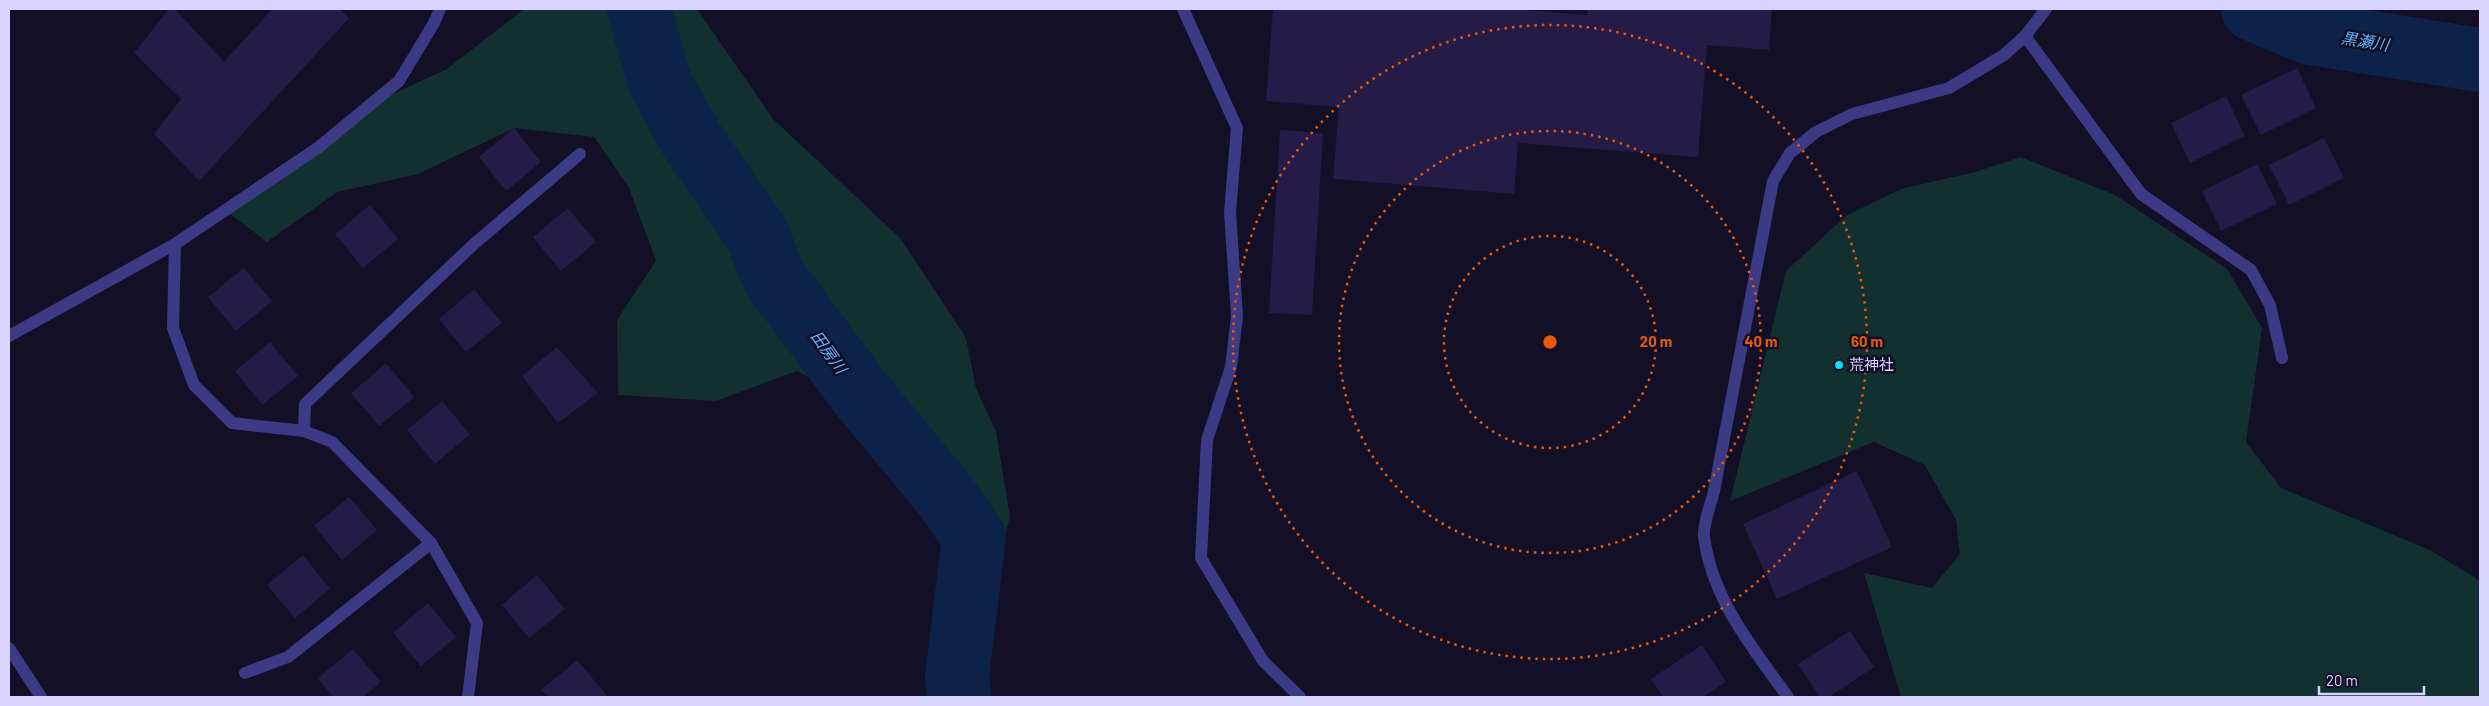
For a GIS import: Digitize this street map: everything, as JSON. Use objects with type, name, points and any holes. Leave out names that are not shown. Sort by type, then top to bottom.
[{"type":"street","points":[[9,336],[175,244],[319,147],[398,81],[434,23],[440,9]]},
{"type":"street","points":[[1183,9],[1237,128],[1230,212],[1237,316],[1231,367],[1207,440],[1201,558],[1263,661],[1300,697]]},
{"type":"street","points":[[1788,697],[1739,628],[1715,578],[1704,534],[1714,491],[1773,180],[1790,153],[1816,132],[1852,114],[1949,88],[2004,55],[2025,36],[2046,9]]},
{"type":"street","points":[[2025,36],[2140,194],[2251,270],[2270,305],[2282,358]]},
{"type":"street","points":[[304,431],[305,404],[474,244],[580,154]]},
{"type":"street","points":[[175,244],[173,328],[194,385],[232,423],[304,431],[332,442],[431,543],[477,623],[468,697]]},
{"type":"street","points":[[245,673],[288,657],[431,543]]},
{"type":"street","points":[[9,648],[41,697]]},
{"type":"green space","points":[[524,9],[697,9],[773,119],[900,238],[966,338],[976,388],[996,432],[1010,517],[995,570],[970,569],[872,409],[797,371],[716,401],[618,395],[617,320],[656,261],[629,188],[594,137],[514,128],[418,174],[337,192],[267,242],[225,210],[369,105],[447,69]]},
{"type":"green space","points":[[2021,157],[2115,195],[2227,269],[2262,328],[2246,442],[2281,488],[2430,550],[2480,581],[2480,697],[1901,697],[1864,573],[1932,588],[1960,554],[1956,520],[1925,465],[1874,442],[1730,501],[1786,271],[1847,215],[1901,189],[1975,172]]},
{"type":"building","points":[[169,9],[175,9],[224,62],[272,9],[340,9],[349,18],[199,181],[154,134],[181,99],[134,53]]},
{"type":"building","points":[[1273,9],[1515,9],[1587,15],[1588,9],[1772,9],[1769,50],[1707,45],[1698,157],[1518,143],[1514,194],[1333,179],[1339,107],[1266,101]]},
{"type":"building","points":[[2297,68],[2316,108],[2261,135],[2241,95]]},
{"type":"building","points":[[2226,96],[2245,136],[2190,163],[2171,123]]},
{"type":"building","points":[[514,128],[541,162],[506,191],[479,157]]},
{"type":"building","points":[[1280,130],[1323,133],[1312,315],[1269,313]]},
{"type":"building","points":[[2324,138],[2344,178],[2289,205],[2269,165]]},
{"type":"building","points":[[2257,164],[2277,204],[2221,231],[2202,191]]},
{"type":"building","points":[[370,205],[398,239],[363,268],[335,234]]},
{"type":"building","points":[[568,208],[596,242],[561,271],[533,237]]},
{"type":"building","points":[[244,268],[272,301],[236,331],[208,297]]},
{"type":"building","points":[[474,289],[502,323],[466,352],[439,319]]},
{"type":"building","points":[[270,342],[298,376],[262,405],[235,371]]},
{"type":"building","points":[[557,347],[598,393],[558,423],[522,376]]},
{"type":"building","points":[[386,363],[414,397],[379,426],[351,393]]},
{"type":"building","points":[[442,401],[470,434],[435,464],[407,430]]},
{"type":"building","points":[[1857,471],[1892,547],[1777,599],[1743,524]]},
{"type":"building","points":[[349,497],[377,530],[342,560],[314,526]]},
{"type":"building","points":[[303,555],[330,589],[295,618],[267,585]]},
{"type":"building","points":[[537,575],[565,609],[529,638],[502,605]]},
{"type":"building","points":[[428,603],[456,637],[421,666],[393,633]]},
{"type":"building","points":[[1850,631],[1874,667],[1829,697],[1820,697],[1798,664]]},
{"type":"building","points":[[1702,645],[1726,682],[1703,697],[1663,697],[1651,679]]},
{"type":"building","points":[[353,649],[381,682],[363,697],[333,697],[318,678]]},
{"type":"building","points":[[577,660],[608,697],[550,697],[541,690]]},
{"type":"waterway","name":"田房川","points":[[639,9],[660,83],[693,142],[757,234],[773,276],[861,394],[944,494],[974,537],[957,677],[959,697]]},
{"type":"waterway","name":"黒瀬川","points":[[2253,9],[2310,33],[2480,60]]},
{"type":"place","name":"荒神社","points":[[1839,365]]}]
